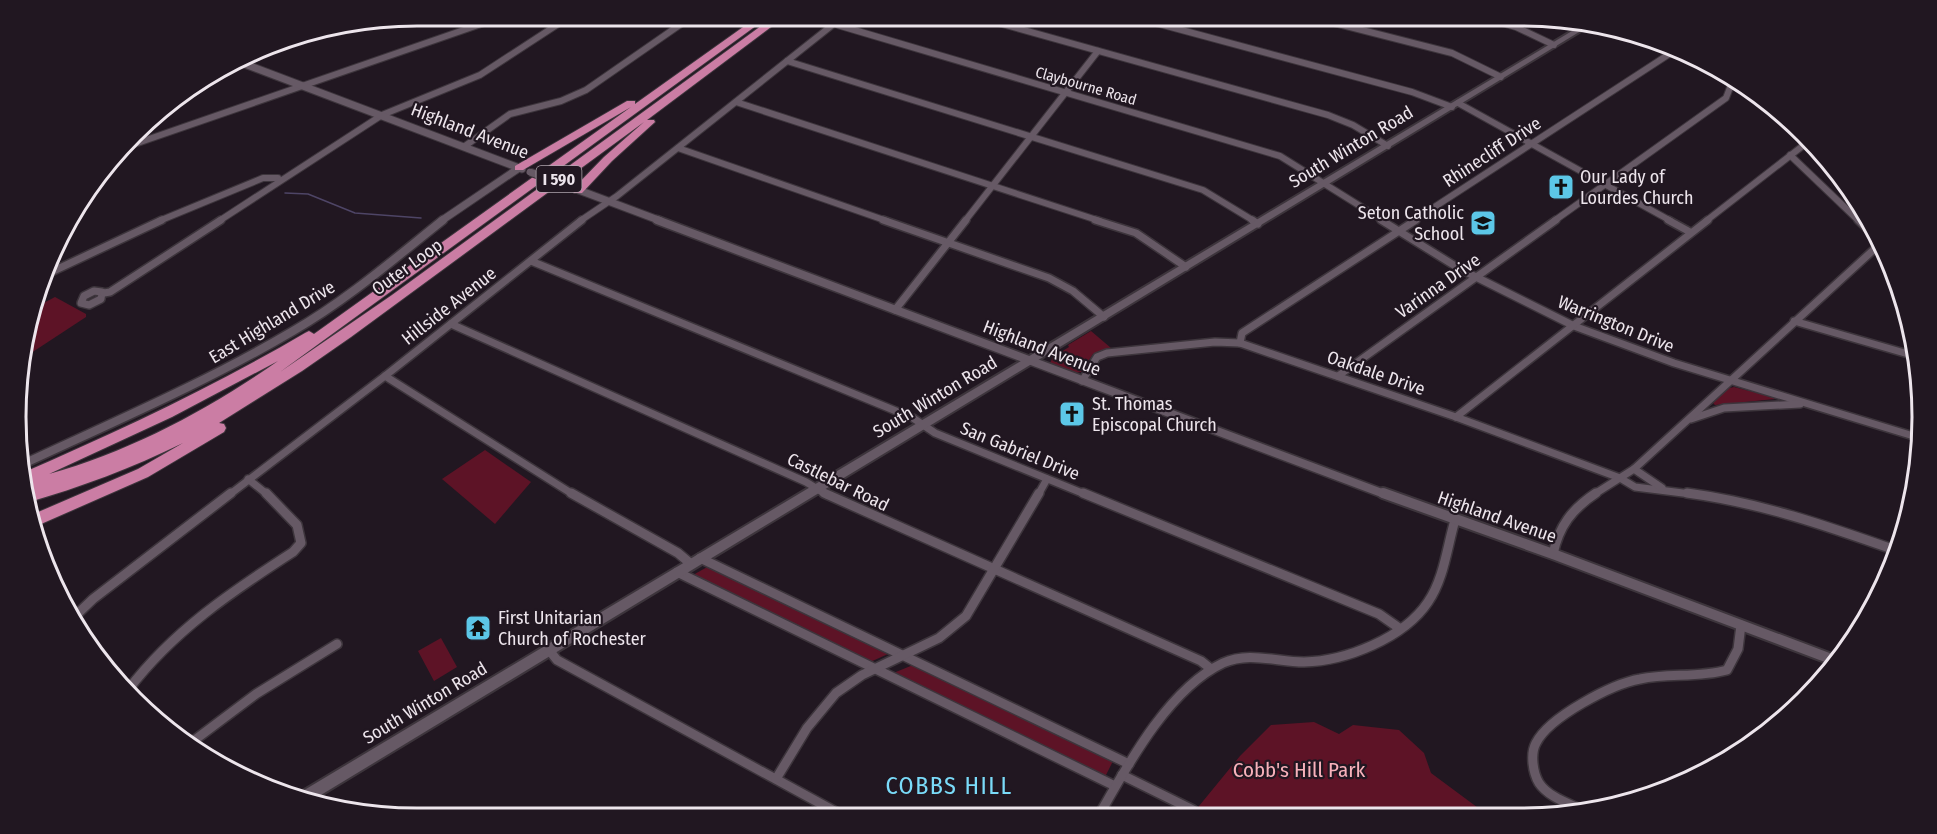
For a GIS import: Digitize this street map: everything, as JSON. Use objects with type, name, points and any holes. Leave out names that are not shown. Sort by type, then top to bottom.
[{"type":"highway","name":"Outer Loop","points":[[34,495],[110,471],[185,437],[246,403],[335,342],[699,70],[753,26]]},
{"type":"highway","name":"Outer Loop","points":[[32,485],[113,459],[167,435],[216,409],[278,368],[699,70],[766,26]]},
{"type":"highway","points":[[519,168],[699,70]]},
{"type":"highway","points":[[573,188],[608,159],[699,70]]},
{"type":"highway","points":[[30,476],[171,413],[251,371],[425,262]]},
{"type":"highway","points":[[39,518],[136,476],[192,446],[241,413],[335,342]]},
{"type":"main road","name":"South Winton Road","points":[[311,794],[1579,30]]},
{"type":"street","points":[[137,143],[475,26]]},
{"type":"street","points":[[104,293],[110,292],[382,115],[480,75],[555,26]]},
{"type":"street","points":[[465,146],[510,114],[561,100],[586,90],[678,26]]},
{"type":"street","name":"Hillside Avenue","points":[[78,613],[93,598],[385,376],[831,26]]},
{"type":"street","name":"Claybourne Road","points":[[841,26],[1280,156],[1325,184]]},
{"type":"street","points":[[1009,26],[1334,117],[1388,146]]},
{"type":"street","points":[[1167,26],[1455,105],[1532,144],[1690,232]]},
{"type":"street","points":[[1346,26],[1452,53],[1501,76]]},
{"type":"street","points":[[1512,26],[1554,45]]},
{"type":"street","points":[[895,310],[1098,51]]},
{"type":"street","name":"Rhinecliff Drive","points":[[1240,343],[1242,333],[1669,54]]},
{"type":"street","points":[[787,61],[1211,193],[1258,224]]},
{"type":"street","name":"Highland Avenue","points":[[247,65],[1030,362],[1455,520],[1553,554],[1828,658]]},
{"type":"street","name":"Varinna Drive","points":[[1338,376],[1730,94],[1730,86]]},
{"type":"street","points":[[736,102],[1141,235],[1186,267]]},
{"type":"street","points":[[1455,417],[1802,146]]},
{"type":"street","points":[[678,148],[1059,283],[1104,317]]},
{"type":"street","points":[[1790,155],[1859,221]]},
{"type":"street","name":"East Highland Drive","points":[[28,462],[197,384],[277,342],[358,289],[452,212],[519,168]]},
{"type":"street","points":[[54,270],[193,206],[263,178],[278,178]]},
{"type":"street","name":"Warrington Drive","points":[[1325,184],[1476,278],[1574,326],[1665,360],[1911,435]]},
{"type":"street","points":[[1553,554],[1557,534],[1569,513],[1584,499],[1634,469],[1874,250]]},
{"type":"street","name":"San Gabriel Drive","points":[[531,261],[913,418],[935,433],[1379,614],[1399,628]]},
{"type":"street","points":[[1794,321],[1906,353]]},
{"type":"street","name":"Castlebar Road","points":[[451,324],[806,482],[815,489],[994,570],[1201,661],[1211,669]]},
{"type":"street","name":"Oakdale Drive","points":[[1082,381],[1097,357],[1107,353],[1215,342],[1240,343],[1455,417],[1620,478],[1635,487],[1725,498],[1783,512],[1889,548]]},
{"type":"street","points":[[385,376],[585,502],[678,553],[904,656],[1129,764]]},
{"type":"street","points":[[1687,420],[1724,408],[1808,404]]},
{"type":"street","name":"Oakdale Drive","points":[[1634,469],[1664,489]]},
{"type":"street","points":[[776,779],[830,700],[847,684],[873,669],[936,642],[954,630],[966,616],[1047,478]]},
{"type":"street","points":[[132,685],[160,651],[189,625],[299,546],[301,534],[291,519],[273,499],[248,479]]},
{"type":"street","points":[[1103,808],[1129,764],[1179,699],[1211,669],[1244,657],[1300,662],[1325,661],[1371,643],[1399,628],[1421,611],[1431,597],[1455,520]]},
{"type":"street","points":[[677,572],[1116,786]]},
{"type":"street","points":[[1573,805],[1545,790],[1539,782],[1533,753],[1543,732],[1579,707],[1621,684],[1640,679],[1713,674],[1727,670],[1738,649],[1740,625]]},
{"type":"street","points":[[195,740],[256,694],[337,644]]},
{"type":"street","points":[[549,650],[557,660],[829,808]]},
{"type":"street","points":[[1122,775],[1189,808]]},
{"type":"green space","points":[[55,297],[86,314],[86,317],[31,353],[33,341],[42,304]]},
{"type":"green space","points":[[1091,331],[1111,348],[1093,354],[1081,372],[1075,373],[1050,363],[1053,357],[1069,347],[1068,345]]},
{"type":"green space","points":[[1734,387],[1775,399],[1715,405],[1713,403],[1726,389]]},
{"type":"green space","points":[[485,450],[531,482],[495,524],[442,479]]},
{"type":"green space","points":[[709,566],[888,654],[868,663],[693,575]]},
{"type":"green space","points":[[441,638],[457,667],[434,681],[418,651]]},
{"type":"green space","points":[[913,665],[1113,761],[1105,777],[891,674]]},
{"type":"green space","name":"Cobb's Hill Park","points":[[1314,722],[1339,734],[1353,725],[1399,730],[1424,753],[1431,773],[1478,808],[1197,808],[1240,756],[1271,725]]},
{"type":"waterway","points":[[285,193],[308,194],[355,213],[421,218]]},
{"type":"place","name":"Our Lady of Lourdes Church","points":[[1561,187]]},
{"type":"place","name":"Seton Catholic School","points":[[1483,223]]},
{"type":"place","name":"St. Thomas Episcopal Church","points":[[1072,414]]},
{"type":"place","name":"First Unitarian Church of Rochester","points":[[478,628]]},
{"type":"district","name":"COBBS HILL","points":[[949,786]]}]
